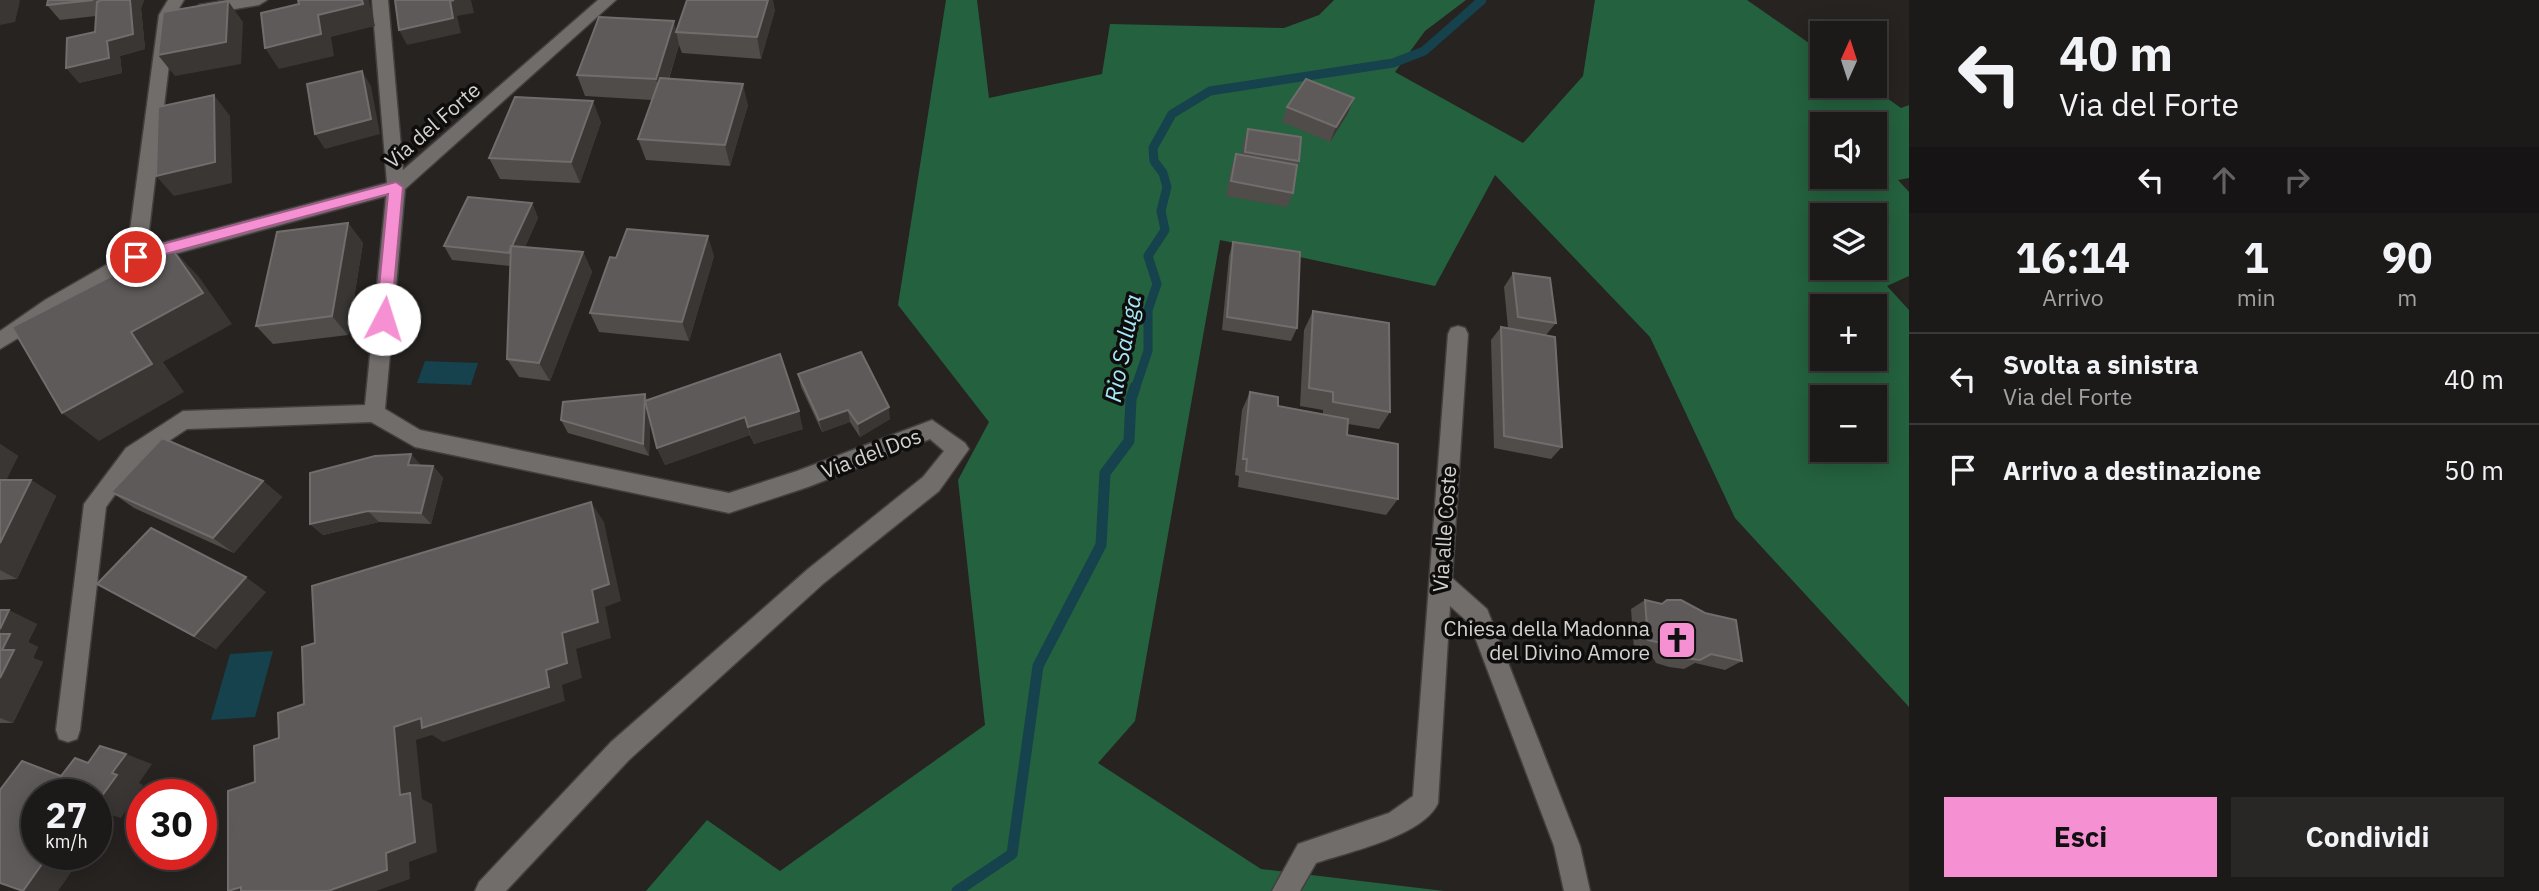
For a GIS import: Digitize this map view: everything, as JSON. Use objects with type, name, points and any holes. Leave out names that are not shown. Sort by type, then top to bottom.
[{"type":"street","points":[[136,257],[172,8],[258,0]]},
{"type":"street","points":[[68,730],[95,504],[134,454],[183,420],[374,413],[396,187],[380,0]]},
{"type":"street","name":"Via del Forte","points":[[0,341],[52,305],[136,257],[396,187],[607,1]]},
{"type":"street","name":"Via alle Coste","points":[[1285,891],[1307,853],[1396,823],[1426,803],[1458,334]]},
{"type":"street","name":"Via del Dos","points":[[374,413],[415,438],[729,503],[823,472],[932,429],[958,449],[931,484],[816,576],[620,751],[488,891]]},
{"type":"street","points":[[1440,582],[1479,617],[1567,846],[1577,891]]},
{"type":"green space","points":[[946,0],[977,0],[989,98],[1102,74],[1110,24],[1284,28],[1319,15],[1334,0],[1466,0],[1425,31],[1395,72],[1523,143],[1583,76],[1595,0],[1747,0],[1810,44],[1810,98],[1887,98],[1901,108],[1909,105],[1909,178],[1898,180],[1909,192],[1909,276],[1887,286],[1909,310],[1909,707],[1735,518],[1650,337],[1495,175],[1435,286],[1220,240],[1135,721],[1098,763],[1261,869],[1444,891],[646,891],[707,820],[780,871],[985,725],[958,480],[989,422],[898,305]]},
{"type":"water","points":[[425,361],[478,363],[471,385],[417,383]]},
{"type":"water","points":[[273,651],[255,717],[211,720],[230,654]]},
{"type":"building","points":[[48,0],[93,0],[47,5]]},
{"type":"building","points":[[130,0],[133,34],[107,41],[109,58],[66,68],[67,38],[95,32],[97,2]]},
{"type":"building","points":[[298,0],[362,0],[363,4],[318,15],[321,34],[265,48],[261,13],[299,4]]},
{"type":"building","points":[[395,0],[454,0],[450,1],[453,18],[399,30]]},
{"type":"building","points":[[687,0],[768,0],[757,37],[676,32]]},
{"type":"building","points":[[228,1],[226,42],[158,55],[163,12]]},
{"type":"building","points":[[599,17],[674,21],[656,79],[577,75]]},
{"type":"building","points":[[362,71],[371,119],[315,134],[307,84]]},
{"type":"building","points":[[660,78],[743,84],[725,145],[638,139]]},
{"type":"building","points":[[1306,79],[1354,98],[1336,127],[1287,107]]},
{"type":"building","points":[[214,95],[215,162],[156,176],[158,107]]},
{"type":"building","points":[[515,97],[593,101],[571,162],[489,158]]},
{"type":"building","points":[[1248,129],[1301,137],[1299,161],[1245,152]]},
{"type":"building","points":[[1236,154],[1297,165],[1293,193],[1231,181]]},
{"type":"building","points":[[468,197],[532,203],[509,253],[444,246]]},
{"type":"building","points":[[348,223],[332,316],[256,326],[277,232]]},
{"type":"building","points":[[627,229],[708,236],[682,322],[590,313],[610,257],[616,258]]},
{"type":"building","points":[[1233,242],[1300,252],[1297,328],[1227,317]]},
{"type":"building","points":[[170,246],[203,293],[131,332],[152,364],[62,413],[12,327]]},
{"type":"building","points":[[511,246],[583,252],[539,363],[507,359]]},
{"type":"building","points":[[1513,273],[1550,278],[1556,323],[1518,317]]},
{"type":"building","points":[[1313,311],[1389,323],[1390,412],[1333,402],[1333,392],[1309,388]]},
{"type":"building","points":[[1501,327],[1555,337],[1562,447],[1504,436]]},
{"type":"building","points":[[861,352],[889,407],[858,424],[848,410],[819,420],[798,374]]},
{"type":"building","points":[[780,354],[799,411],[748,427],[745,417],[657,448],[645,401]]},
{"type":"building","points":[[1250,392],[1278,397],[1278,406],[1348,419],[1347,435],[1398,444],[1398,499],[1246,471],[1247,459],[1243,459]]},
{"type":"building","points":[[645,394],[643,444],[561,420],[563,402]]},
{"type":"building","points":[[162,438],[263,481],[213,538],[111,492]]},
{"type":"building","points":[[411,454],[408,465],[433,466],[421,513],[368,511],[310,524],[310,473],[375,456]]},
{"type":"building","points":[[0,480],[31,480],[0,543]]},
{"type":"building","points":[[591,502],[609,584],[592,590],[598,622],[562,633],[567,663],[546,670],[549,687],[422,728],[421,718],[394,727],[400,795],[410,793],[415,842],[386,853],[387,870],[328,891],[241,891],[241,887],[228,891],[228,791],[255,782],[254,746],[279,738],[278,713],[304,704],[302,647],[315,643],[312,586]]},
{"type":"building","points":[[151,528],[246,577],[194,636],[97,584]]},
{"type":"building","points":[[1645,600],[1662,604],[1667,600],[1681,600],[1705,613],[1736,620],[1742,661],[1711,654],[1700,660],[1685,658],[1671,654],[1665,644],[1648,640]]},
{"type":"building","points":[[0,610],[9,610],[0,629]]},
{"type":"building","points":[[0,634],[10,634],[2,650],[14,650],[0,678]]},
{"type":"building","points":[[100,746],[126,754],[112,773],[117,775],[112,782],[112,779],[21,779],[21,870],[38,870],[23,891],[0,883],[0,790],[22,761],[61,776],[75,758],[88,763]]},
{"type":"waterway","name":"Rio Saluga","points":[[1135,389],[1148,351],[1148,310],[1157,284],[1148,256],[1165,230],[1161,211],[1167,187],[1163,173],[1154,161],[1153,148],[1172,114],[1210,91],[1393,63],[1424,51],[1482,0]]},
{"type":"waterway","name":"Rio Saluga","points":[[957,891],[1012,854],[1038,666],[1101,545],[1105,473],[1129,441],[1131,399],[1135,387]]},
{"type":"place","name":"Chiesa della Madonna del Divino Amore","points":[[1677,640]]},
{"type":"route","points":[[136,257],[396,187],[384,319]]}]
